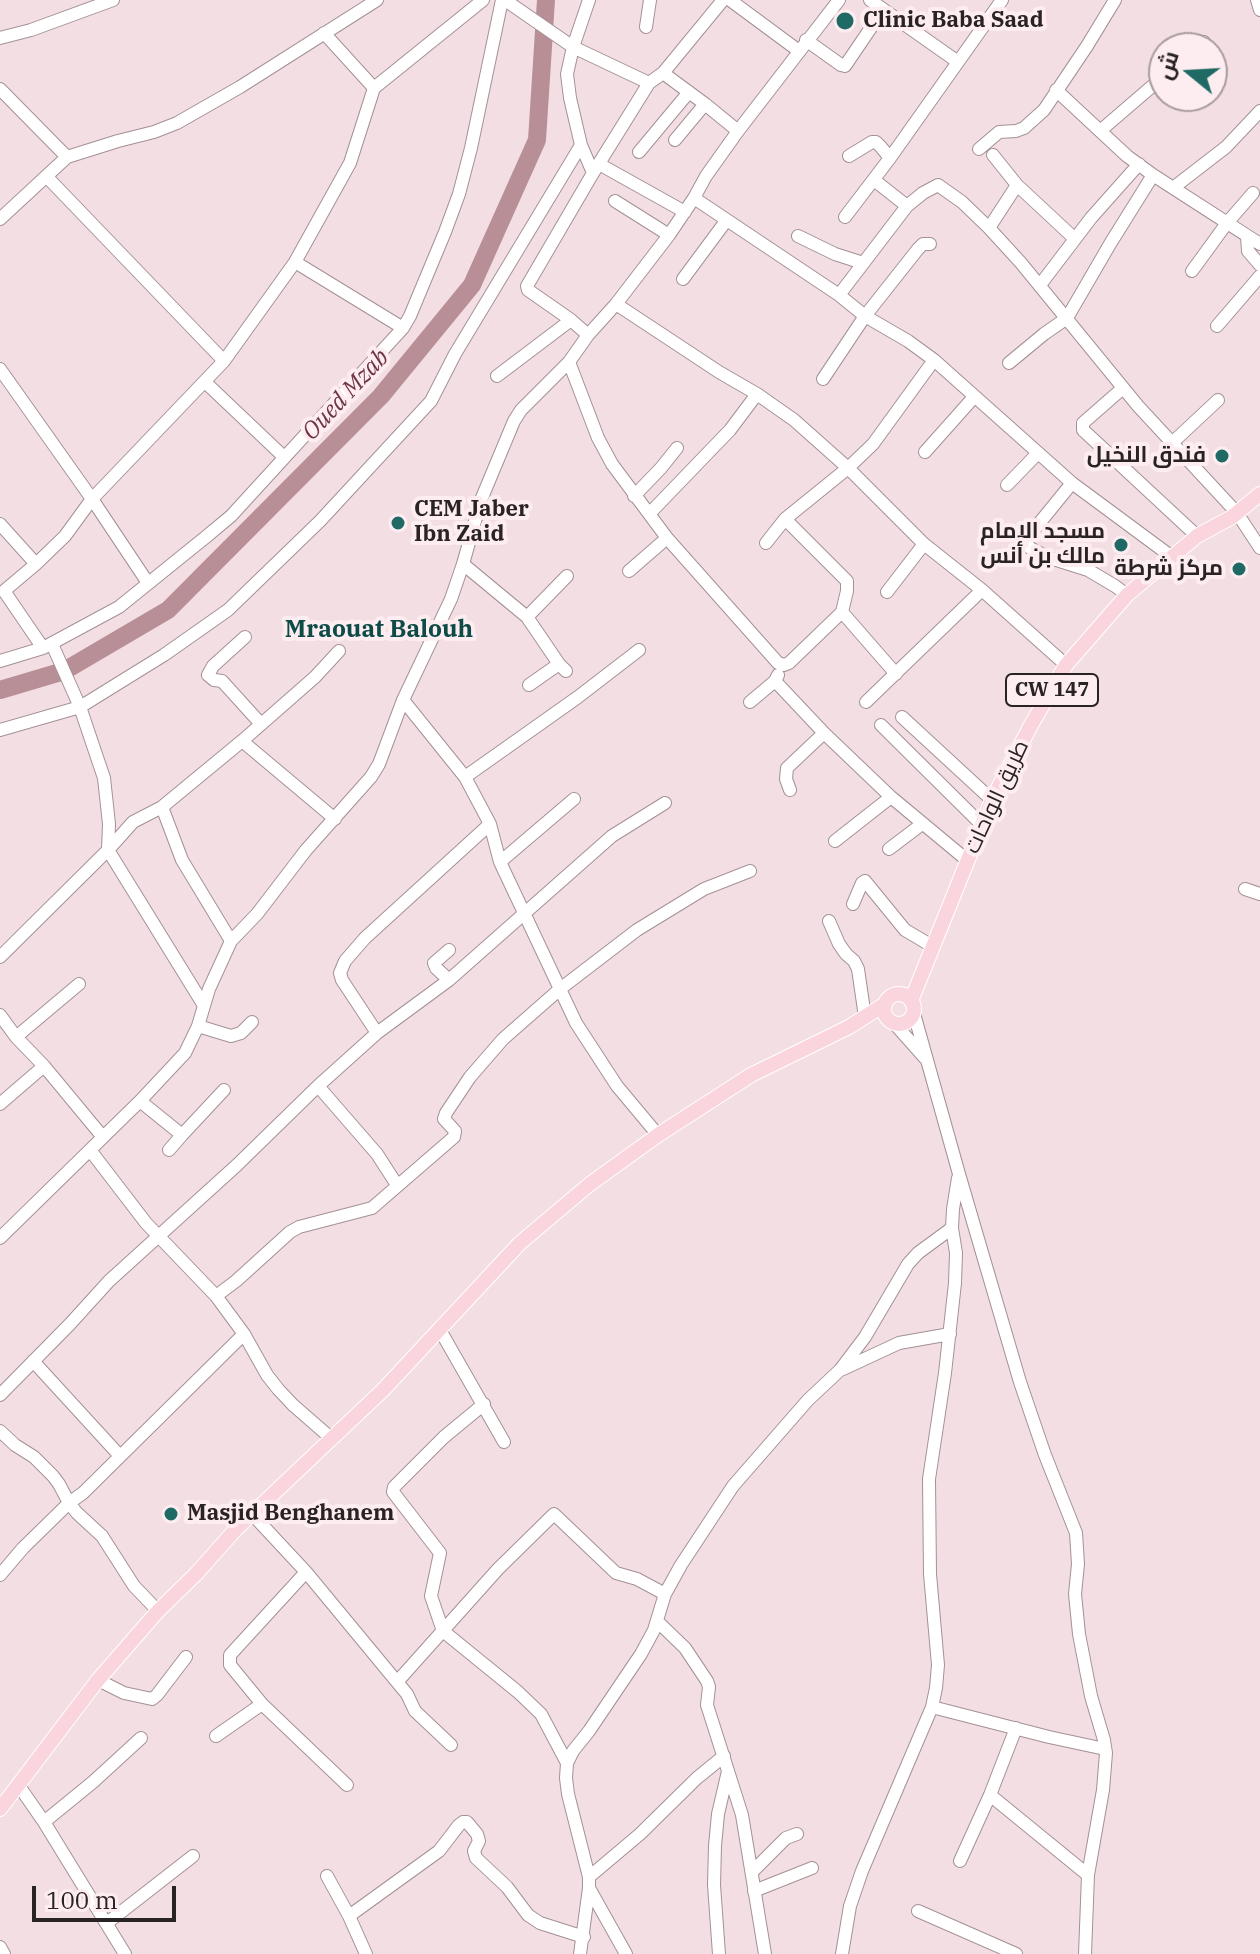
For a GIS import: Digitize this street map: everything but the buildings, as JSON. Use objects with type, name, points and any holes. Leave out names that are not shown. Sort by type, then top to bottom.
[{"type":"main road","name":"طريق الواحات","points":[[931,949],[992,800],[1066,665],[1127,595],[1197,536],[1237,513],[1260,494]]},
{"type":"main road","name":"CW 147","points":[[908,1001],[931,949]]},
{"type":"main road","points":[[3,1800],[19,1786],[98,1680],[158,1611],[252,1514],[383,1390],[520,1243],[590,1184],[658,1135],[751,1075],[847,1028],[885,1004],[891,996],[908,1001],[907,1021],[847,1028]]},
{"type":"main road","points":[[885,1004],[885,1013],[892,1021]]},
{"type":"street","points":[[0,38],[113,0]]},
{"type":"street","points":[[0,219],[67,157],[177,123],[377,0]]},
{"type":"street","points":[[203,1004],[108,850],[109,824],[104,778],[80,707],[48,646],[2,592],[65,536],[92,499],[224,361],[295,262],[350,163],[374,88],[483,0]]},
{"type":"street","points":[[589,0],[570,45],[567,74],[581,145],[596,168],[685,212]]},
{"type":"street","points":[[646,27],[650,0]]},
{"type":"street","points":[[588,335],[528,290],[527,286],[649,83],[663,73],[723,0]]},
{"type":"street","points":[[730,0],[802,46],[845,66],[883,10]]},
{"type":"street","points":[[0,1238],[185,1053],[231,941],[257,914],[379,764],[403,700],[451,599],[481,500],[514,421],[538,391],[569,362],[616,304],[669,235],[738,131],[839,0]]},
{"type":"street","points":[[870,0],[958,62]]},
{"type":"street","points":[[845,217],[1002,0]]},
{"type":"street","points":[[979,149],[999,132],[1024,128],[1044,110],[1115,0]]},
{"type":"street","points":[[1257,0],[1260,10]]},
{"type":"street","points":[[0,661],[48,646],[119,607],[231,516],[403,328],[440,246],[459,194],[505,1],[570,45],[649,83]]},
{"type":"street","points":[[324,33],[374,88]]},
{"type":"street","points":[[663,73],[738,131]]},
{"type":"street","points":[[0,89],[67,157]]},
{"type":"street","points":[[1056,90],[1127,156],[1260,244]]},
{"type":"street","points":[[1100,131],[1148,90]]},
{"type":"street","points":[[639,152],[689,92]]},
{"type":"street","points":[[675,140],[705,104]]},
{"type":"street","points":[[1173,188],[1226,147],[1260,111]]},
{"type":"street","points":[[849,156],[876,142],[890,158]]},
{"type":"street","points":[[0,730],[80,707],[164,655],[228,610],[320,521],[431,401],[455,354],[581,145]]},
{"type":"street","points":[[993,155],[1017,185],[1075,239]]},
{"type":"street","points":[[1040,285],[1091,218],[1139,164]]},
{"type":"street","points":[[1009,363],[1067,318],[1153,175]]},
{"type":"street","points":[[46,176],[224,361]]},
{"type":"street","points":[[874,180],[907,206]]},
{"type":"street","points":[[839,295],[907,206],[938,185],[962,202],[989,228],[1040,285],[1123,388],[1237,513],[1260,548]]},
{"type":"street","points":[[989,228],[1017,185]]},
{"type":"street","points":[[1192,271],[1253,193]]},
{"type":"street","points":[[694,198],[934,360],[1072,483],[1172,557]]},
{"type":"street","points":[[615,201],[669,235]]},
{"type":"street","points":[[683,279],[726,221]]},
{"type":"street","points":[[798,236],[835,254],[863,263]]},
{"type":"street","points":[[1247,236],[1248,251],[1260,265]]},
{"type":"street","points":[[823,379],[865,316],[918,249],[923,244],[930,244]]},
{"type":"street","points":[[295,262],[403,328]]},
{"type":"street","points":[[1217,326],[1260,276]]},
{"type":"street","points":[[616,304],[794,420],[848,468],[924,544],[982,590],[1066,665]]},
{"type":"street","points":[[497,376],[571,320]]},
{"type":"street","points":[[766,543],[785,519],[873,444],[934,360]]},
{"type":"street","points":[[569,362],[598,438],[634,496],[667,538],[778,663],[784,665]]},
{"type":"street","points":[[0,369],[148,583]]},
{"type":"street","points":[[205,382],[284,457]]},
{"type":"street","points":[[1123,388],[1083,423],[1083,430],[1197,536]]},
{"type":"street","points":[[649,514],[730,430],[757,394]]},
{"type":"street","points":[[925,452],[974,397]]},
{"type":"street","points":[[1172,443],[1218,400]]},
{"type":"street","points":[[634,496],[677,448]]},
{"type":"street","points":[[1007,485],[1037,454]]},
{"type":"street","points":[[1072,483],[1028,537],[1027,544],[1047,557],[1088,570],[1127,595]]},
{"type":"street","points":[[750,702],[775,681],[784,665],[842,612],[847,591],[847,581],[785,519]]},
{"type":"street","points":[[0,524],[36,564]]},
{"type":"street","points":[[629,571],[667,538]]},
{"type":"street","points":[[887,592],[924,544]]},
{"type":"street","points":[[463,564],[527,617],[563,668],[529,685]]},
{"type":"street","points":[[527,617],[567,576]]},
{"type":"street","points":[[866,702],[982,590]]},
{"type":"street","points":[[842,612],[896,674]]},
{"type":"street","points":[[245,637],[213,666],[208,675],[222,681],[261,724]]},
{"type":"street","points":[[465,777],[639,650]]},
{"type":"street","points":[[0,957],[133,822],[162,807],[242,741],[315,677],[339,651]]},
{"type":"street","points":[[775,681],[891,797],[968,861]]},
{"type":"street","points":[[403,700],[465,777],[490,824],[500,862],[592,1051],[658,1135]]},
{"type":"street","points":[[902,717],[992,800]]},
{"type":"street","points":[[881,725],[982,825]]},
{"type":"street","points":[[790,790],[786,779],[787,768],[824,733]]},
{"type":"street","points":[[242,741],[335,819]]},
{"type":"street","points":[[835,841],[891,797]]},
{"type":"street","points":[[500,862],[574,799]]},
{"type":"street","points":[[0,1395],[109,1281],[377,1033],[449,980],[612,836],[665,803]]},
{"type":"street","points":[[162,807],[182,860],[231,941]]},
{"type":"street","points":[[377,1033],[342,980],[340,973],[345,961],[365,938],[490,824]]},
{"type":"street","points":[[889,849],[922,824]]},
{"type":"street","points":[[216,1296],[290,1232],[372,1208],[454,1137],[455,1131],[446,1123],[444,1116],[470,1077],[503,1039],[560,989],[648,923],[704,889],[750,871]]},
{"type":"street","points":[[853,904],[865,881],[905,930],[931,949]]},
{"type":"street","points":[[1245,889],[1260,894]]},
{"type":"street","points":[[829,921],[839,944],[858,969],[865,1017]]},
{"type":"street","points":[[449,950],[434,963],[449,980]]},
{"type":"street","points":[[16,1037],[79,984]]},
{"type":"street","points":[[908,1001],[1020,1382],[1076,1533],[1078,1564],[1075,1594],[1079,1634],[1105,1749],[1103,1790],[1088,1875],[1085,1954]]},
{"type":"street","points":[[0,1015],[102,1136]]},
{"type":"street","points":[[892,1021],[927,1060]]},
{"type":"street","points":[[198,1026],[231,1036],[241,1033],[252,1022]]},
{"type":"street","points":[[0,1104],[44,1066]]},
{"type":"street","points":[[318,1086],[377,1154],[397,1185]]},
{"type":"street","points":[[169,1150],[224,1090]]},
{"type":"street","points":[[140,1101],[182,1135]]},
{"type":"street","points":[[90,1150],[130,1204],[216,1296],[278,1389],[332,1439]]},
{"type":"street","points":[[842,1954],[850,1906],[862,1871],[932,1707],[936,1688],[938,1665],[930,1574],[929,1479],[950,1334],[956,1264],[953,1209],[959,1174]]},
{"type":"street","points":[[626,1954],[589,1882],[568,1794],[567,1763],[641,1654],[657,1621],[665,1594],[733,1486],[808,1400],[840,1370],[865,1337],[908,1264],[952,1228]]},
{"type":"street","points":[[440,1330],[504,1442]]},
{"type":"street","points":[[0,1575],[23,1548],[244,1334]]},
{"type":"street","points":[[840,1370],[899,1343],[950,1334]]},
{"type":"street","points":[[33,1361],[120,1456]]},
{"type":"street","points":[[484,1404],[444,1437],[393,1490],[440,1553],[431,1596],[443,1631],[541,1714],[567,1763]]},
{"type":"street","points":[[0,1431],[43,1465],[77,1513],[102,1536],[134,1586],[158,1611]]},
{"type":"street","points":[[252,1514],[306,1572],[407,1694],[415,1711],[451,1745]]},
{"type":"street","points":[[397,1682],[498,1569],[554,1514],[616,1573],[637,1579],[665,1594]]},
{"type":"street","points":[[306,1572],[229,1657],[230,1665],[262,1704],[347,1785]]},
{"type":"street","points":[[657,1621],[685,1648],[709,1687],[707,1705],[742,1815],[765,1954]]},
{"type":"street","points":[[98,1680],[124,1693],[152,1699],[186,1657]]},
{"type":"street","points":[[216,1736],[262,1704]]},
{"type":"street","points":[[932,1707],[1105,1749]]},
{"type":"street","points":[[960,1861],[1016,1728]]},
{"type":"street","points":[[44,1822],[141,1738]]},
{"type":"street","points":[[580,1954],[589,1882],[724,1756]]},
{"type":"street","points":[[719,1954],[714,1885],[715,1846],[718,1814],[729,1770]]},
{"type":"street","points":[[19,1786],[125,1954]]},
{"type":"street","points":[[990,1795],[1088,1875]]},
{"type":"street","points":[[349,1916],[439,1851],[459,1825],[467,1822],[479,1841],[474,1851],[476,1858],[507,1887],[528,1915],[540,1923],[584,1937]]},
{"type":"street","points":[[752,1872],[786,1838],[797,1834]]},
{"type":"street","points":[[107,1923],[193,1856]]},
{"type":"street","points":[[754,1891],[812,1868]]},
{"type":"street","points":[[327,1876],[366,1954]]},
{"type":"street","points":[[918,1911],[1016,1954]]},
{"type":"street","points":[[0,1947],[4,1954]]},
{"type":"waterway","name":"Oued Mzab","points":[[0,690],[64,671],[168,610],[381,396],[472,285],[537,140],[546,0]]},
{"type":"place","name":"Clinic Baba Saad","points":[[845,21]]},
{"type":"place","name":"فندق النخيل","points":[[1222,456]]},
{"type":"place","name":"CEM Jaber Ibn Zaid","points":[[398,523]]},
{"type":"place","name":"مسجد الإمام مالك بن أنس","points":[[1121,545]]},
{"type":"place","name":"مركز شرطة","points":[[1239,569]]},
{"type":"place","name":"Masjid Benghanem","points":[[171,1514]]},
{"type":"district","name":"Mraouat Balouh","points":[[379,630]]}]
